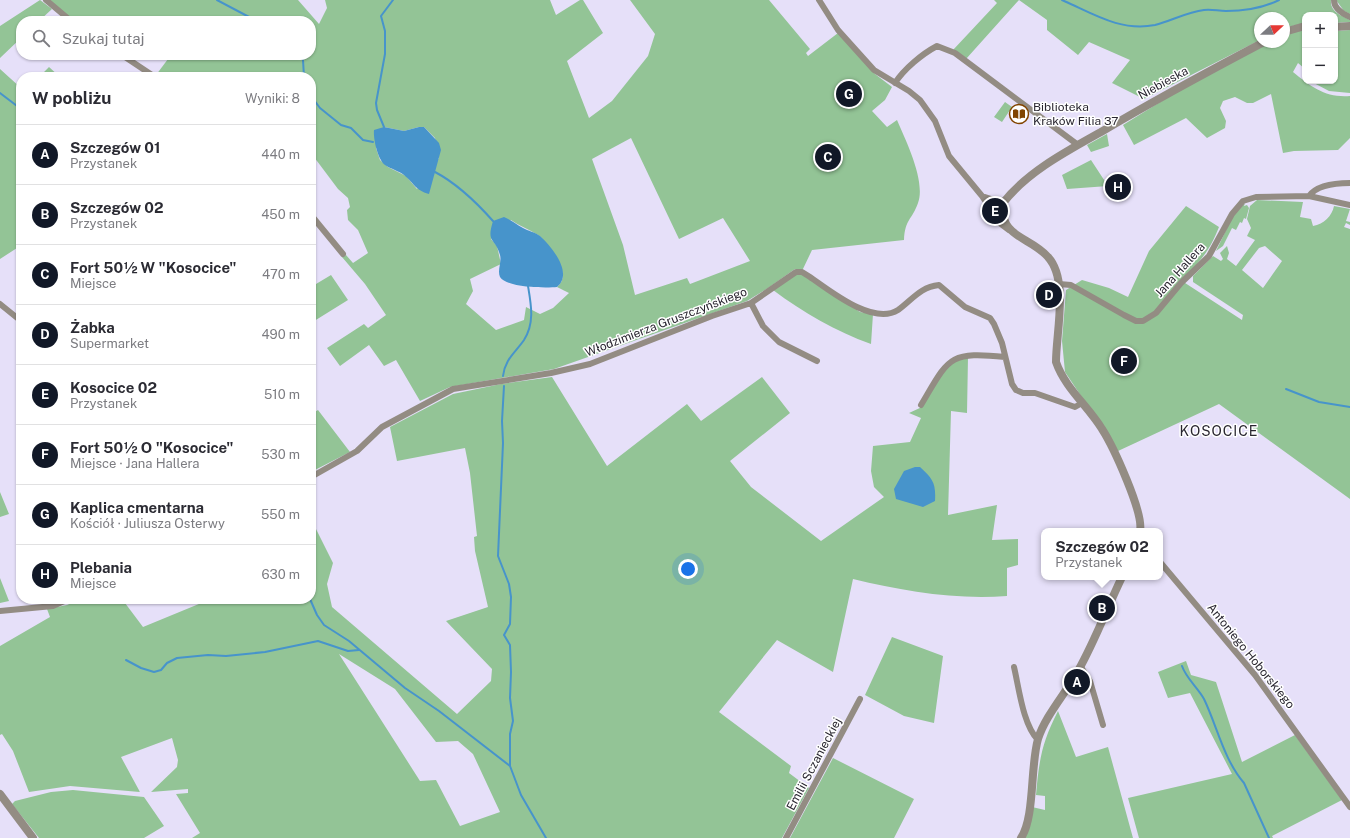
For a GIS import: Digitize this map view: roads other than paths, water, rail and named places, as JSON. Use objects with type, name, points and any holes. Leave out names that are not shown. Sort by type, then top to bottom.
[{"type":"street","points":[[46,0],[65,16]]},
{"type":"street","points":[[818,0],[838,30],[874,70],[909,91],[924,105],[935,121],[949,156],[982,196],[1000,224],[1048,256],[1055,265],[1059,284],[1056,362],[1060,373],[1103,430],[1137,505],[1141,528]]},
{"type":"street","points":[[1334,0],[1334,3],[1342,13],[1350,17]]},
{"type":"street","points":[[1338,27],[1350,26]]},
{"type":"street","points":[[1290,30],[1302,27]]},
{"type":"street","points":[[894,83],[904,72],[937,46],[955,53],[1078,145]]},
{"type":"street","name":"Niebieska","points":[[1002,203],[1035,173],[1078,145],[1172,91],[1254,47]]},
{"type":"street","points":[[130,60],[148,72]]},
{"type":"street","points":[[1309,196],[1314,191],[1333,184],[1350,183]]},
{"type":"street","points":[[982,196],[1002,203],[1003,220],[1009,230]]},
{"type":"street","name":"Jana Hallera","points":[[1059,284],[1071,285],[1136,321],[1143,321],[1156,313],[1181,283],[1208,256],[1232,214],[1243,201],[1256,196],[1309,196],[1350,205]]},
{"type":"street","points":[[316,221],[343,254]]},
{"type":"street","name":"Włodzimierza Gruszczyńskiego","points":[[316,474],[357,451],[382,427],[454,389],[551,373],[590,364],[751,303],[796,272],[802,272],[810,276],[855,308],[875,313],[896,311],[925,288],[939,285],[965,306],[990,318],[998,331],[1012,384],[1016,390],[1023,393],[1035,393],[1075,407],[1082,403]]},
{"type":"street","points":[[751,303],[763,326],[779,342],[817,362]]},
{"type":"street","points":[[0,304],[16,317]]},
{"type":"street","points":[[921,405],[948,362],[960,357],[973,355],[1005,358]]},
{"type":"street","name":"Antoniego Hoborskiego","points":[[1163,566],[1256,675],[1350,806]]},
{"type":"street","points":[[1021,838],[1029,816],[1031,782],[1040,732],[1080,667],[1121,580]]},
{"type":"street","points":[[0,611],[53,606],[58,604]]},
{"type":"street","points":[[1014,667],[1028,723],[1033,735],[1038,740]]},
{"type":"street","points":[[1080,667],[1090,681],[1103,725]]},
{"type":"street","name":"Emilii Sczanieckiej","points":[[786,838],[860,699]]},
{"type":"street","points":[[0,794],[33,838]]},
{"type":"water","points":[[384,127],[404,131],[424,127],[439,143],[441,150],[429,194],[421,191],[400,172],[382,162],[376,149],[374,130]]},
{"type":"water","points":[[504,217],[538,235],[550,246],[562,267],[562,281],[557,287],[518,285],[504,281],[500,277],[500,255],[490,233],[493,221]]},
{"type":"water","points":[[915,467],[920,467],[931,478],[935,490],[935,501],[923,507],[896,499],[894,489],[904,471]]},
{"type":"waterway","points":[[217,0],[247,16]]},
{"type":"waterway","points":[[384,127],[377,110],[376,103],[385,54],[385,31],[381,16],[393,0]]},
{"type":"waterway","points":[[1062,0],[1107,20],[1130,26],[1155,25],[1198,11],[1246,10],[1279,0]]},
{"type":"waterway","points":[[303,60],[304,72]]},
{"type":"waterway","points":[[0,93],[16,105]]},
{"type":"waterway","points":[[316,103],[320,108],[341,125],[351,128],[363,140],[373,142]]},
{"type":"waterway","points":[[435,172],[466,194],[493,221]]},
{"type":"waterway","points":[[503,376],[508,361],[524,340],[530,327],[531,313],[528,286]]},
{"type":"waterway","points":[[504,386],[498,556],[509,584],[511,597],[510,624],[504,635],[510,645],[510,698],[513,721],[510,734],[510,766],[521,795],[546,838]]},
{"type":"waterway","points":[[1286,389],[1319,402],[1350,407]]},
{"type":"waterway","points":[[312,604],[324,625],[349,641],[405,688],[439,711],[510,766]]},
{"type":"waterway","points":[[126,660],[141,668],[154,672],[161,670],[167,663],[177,658],[208,655],[226,656],[265,652],[318,641],[348,651],[359,650]]},
{"type":"waterway","points":[[1182,666],[1186,675],[1204,699],[1231,764],[1244,783],[1269,838]]},
{"type":"place","name":"Kaplica cmentarna","points":[[849,94]]},
{"type":"place","name":"Biblioteka Kraków Filia 37","points":[[1019,114]]},
{"type":"place","name":"Fort 50½ W \"Kosocice\"","points":[[828,157]]},
{"type":"place","name":"Plebania","points":[[1118,187]]},
{"type":"place","name":"Kosocice 02","points":[[995,211]]},
{"type":"place","name":"Żabka","points":[[1049,295]]},
{"type":"place","name":"Fort 50½ O \"Kosocice\"","points":[[1124,361]]},
{"type":"place","name":"Szczegów 02","points":[[1102,608]]},
{"type":"place","name":"Szczegów 01","points":[[1077,682]]},
{"type":"district","name":"KOSOCICE","points":[[1219,431]]}]
